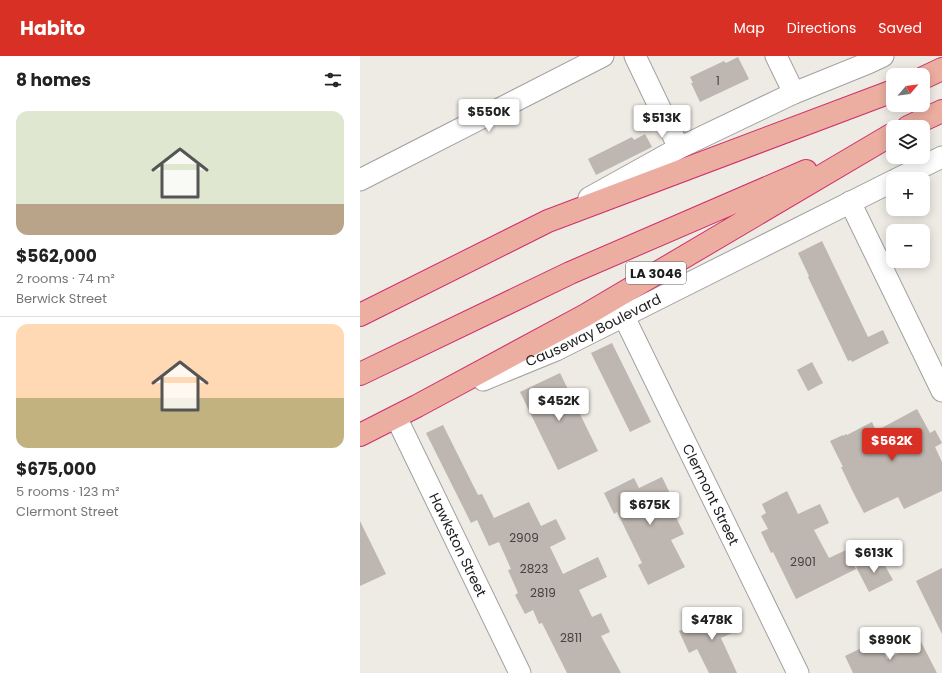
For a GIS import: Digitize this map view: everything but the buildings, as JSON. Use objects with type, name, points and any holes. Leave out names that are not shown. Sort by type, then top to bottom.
[{"type":"highway","points":[[930,75],[942,69]]},
{"type":"highway","points":[[360,316],[548,221],[886,94]]},
{"type":"highway","name":"LA 3046","points":[[923,120],[942,111]]},
{"type":"highway","points":[[360,374],[570,273],[886,137]]},
{"type":"highway","name":"LA 3046","points":[[360,434],[418,406],[584,316],[886,138]]},
{"type":"street","points":[[360,180],[603,56]]},
{"type":"street","points":[[635,56],[679,148]]},
{"type":"street","points":[[776,56],[794,93]]},
{"type":"street","points":[[548,221],[679,148],[794,93],[883,56]]},
{"type":"street","points":[[911,172],[942,157]]},
{"type":"street","name":"Causeway Boulevard","points":[[418,406],[556,350],[886,184]]},
{"type":"street","points":[[850,202],[942,391]]},
{"type":"street","name":"Clermont Street","points":[[625,315],[628,325],[798,673]]},
{"type":"street","name":"Hawkston Street","points":[[396,417],[520,673]]}]
